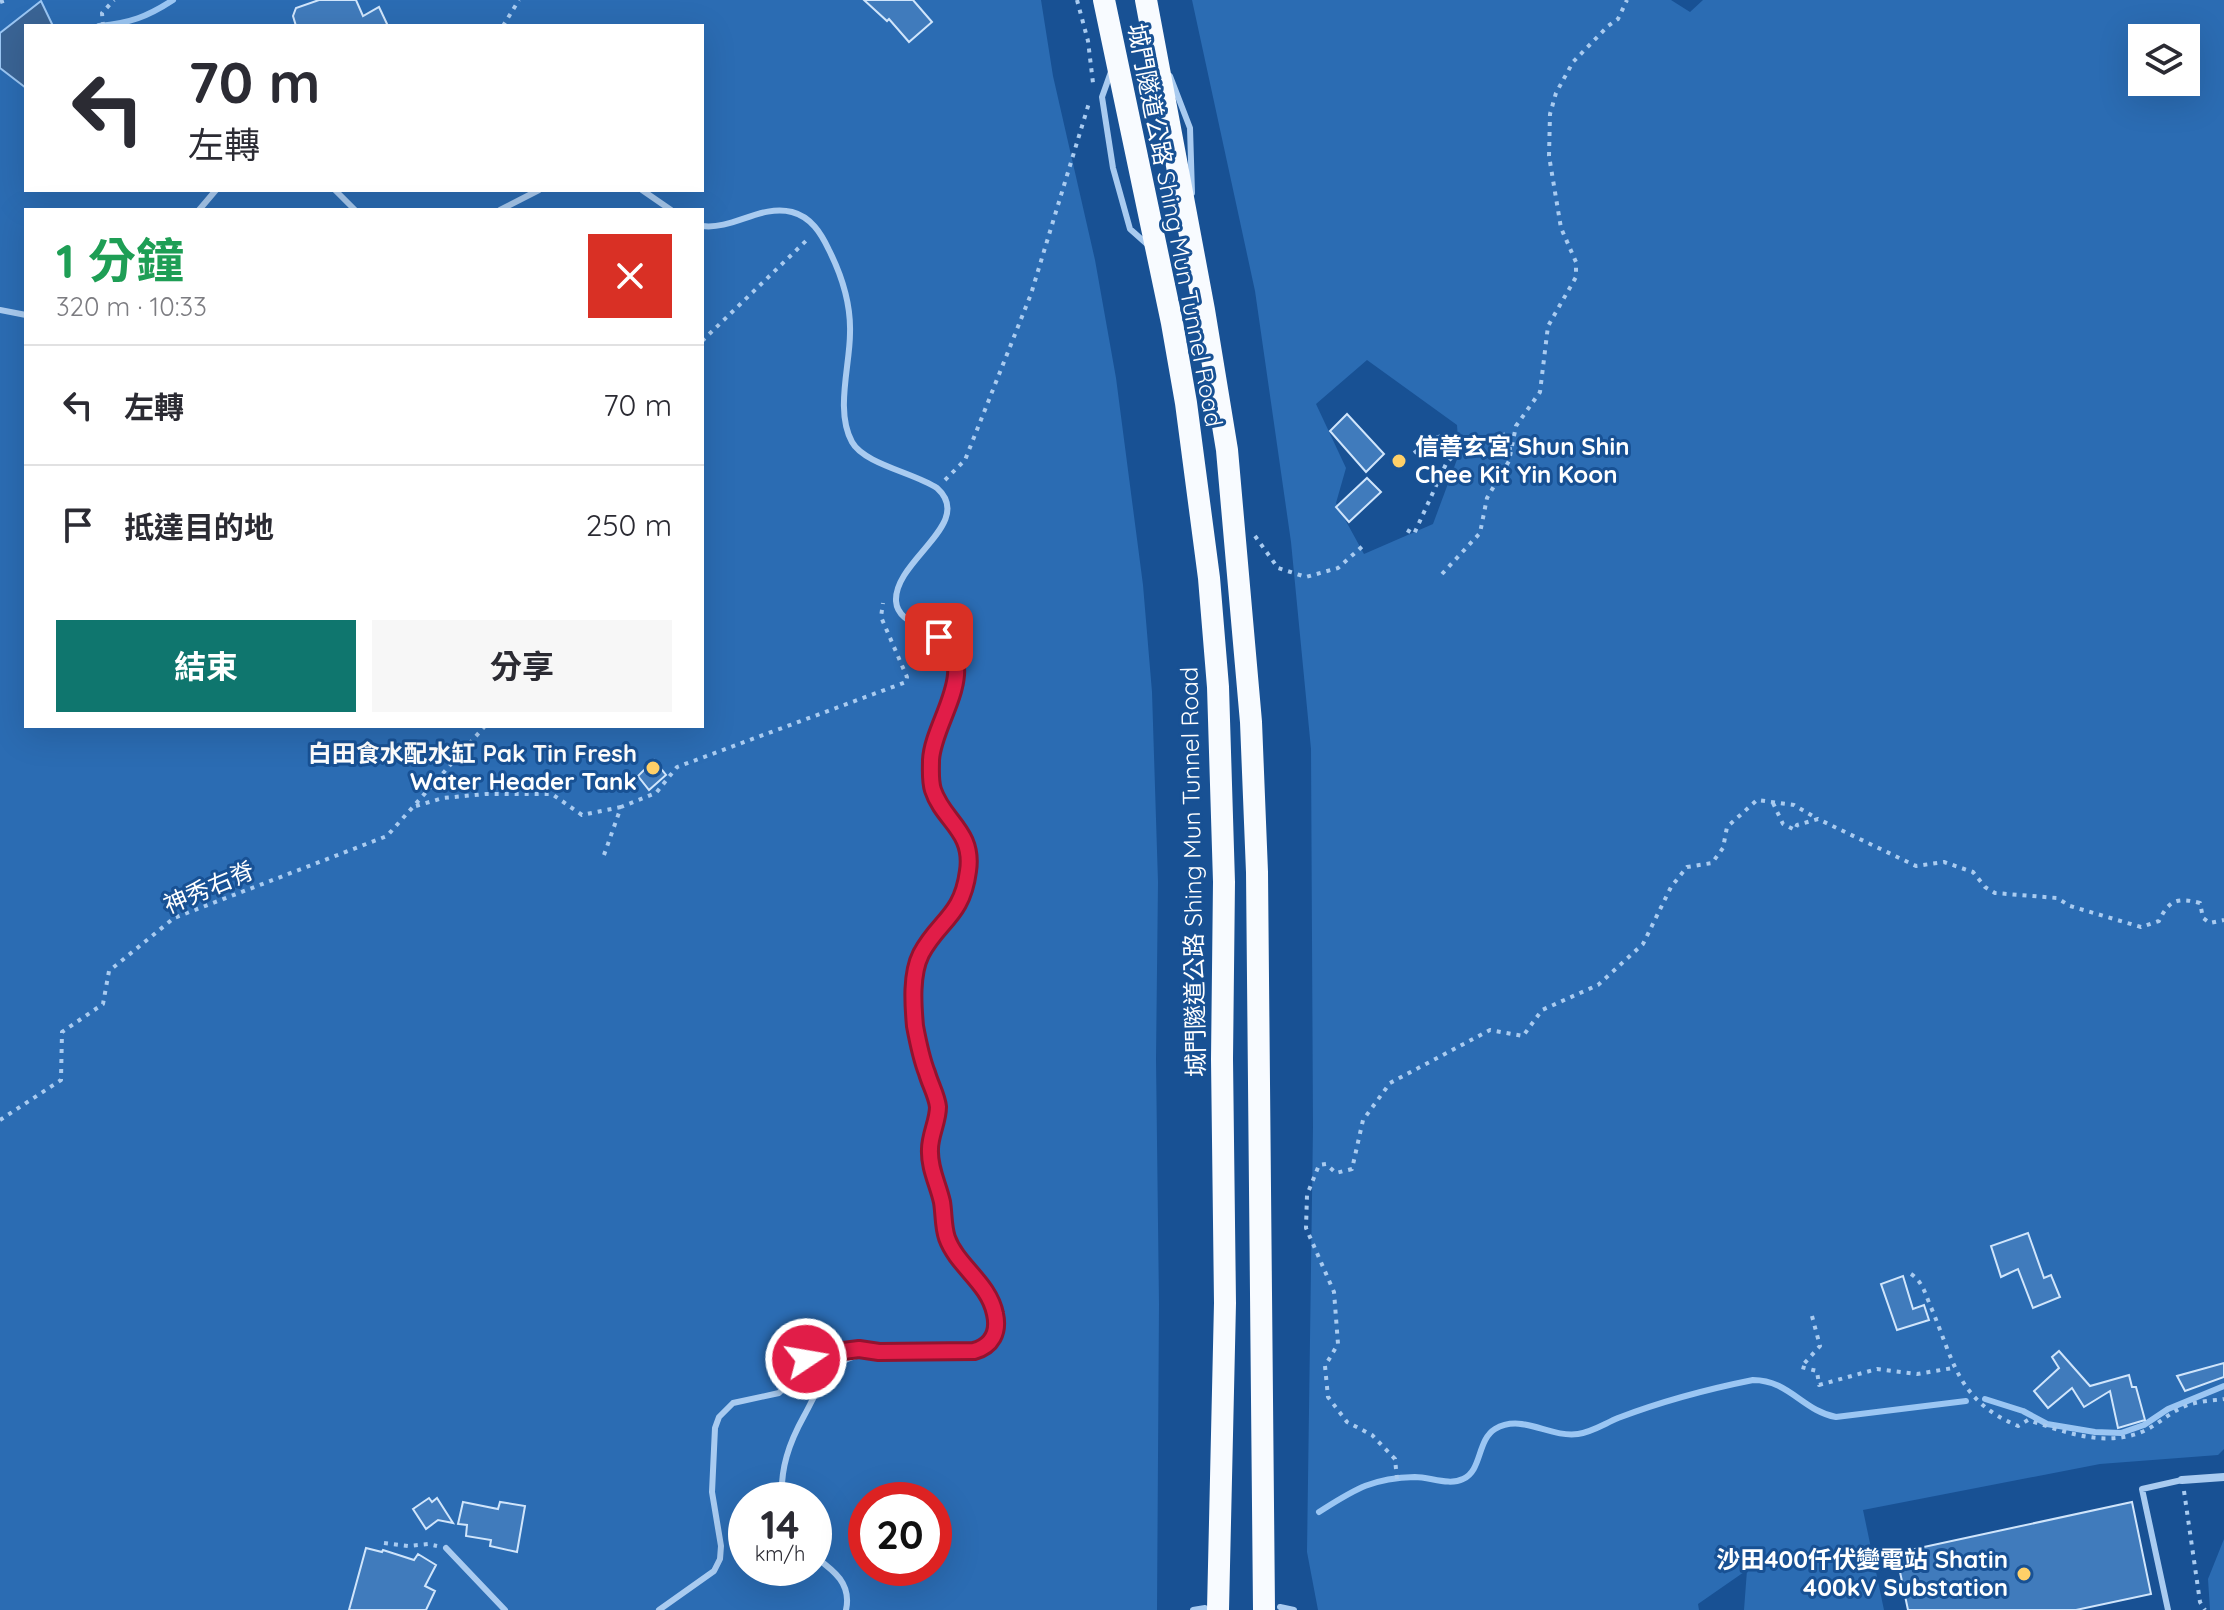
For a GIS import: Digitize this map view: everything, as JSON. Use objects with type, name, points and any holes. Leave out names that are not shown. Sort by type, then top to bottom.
[{"type":"highway","name":"城門隧道公路 Shing Mun Tunnel Road","points":[[1146,0],[1214,364],[1234,515],[1251,722],[1257,872],[1272,1609]]},
{"type":"highway","name":"城門隧道公路 Shing Mun Tunnel Road","points":[[1104,1],[1157,252],[1195,464],[1209,578],[1221,744],[1225,1303],[1212,1609]]},
{"type":"street","points":[[2182,1480],[2224,1477]]},
{"type":"lane","points":[[201,208],[214,192]]},
{"type":"lane","points":[[337,192],[353,208]]},
{"type":"lane","points":[[504,208],[535,192]]},
{"type":"lane","points":[[645,192],[668,208]]},
{"type":"lane","points":[[659,1610],[714,1571],[720,1559],[721,1546],[712,1492],[715,1428],[722,1413],[733,1403],[779,1393],[803,1361],[811,1356],[859,1349],[879,1352],[974,1351],[990,1342],[995,1334],[996,1321],[990,1299],[958,1257],[946,1233],[942,1202],[930,1157],[938,1107],[920,1052],[914,1014],[918,961],[957,907],[968,873],[966,842],[937,799],[932,781],[934,744],[954,689],[957,664],[947,643],[901,615],[896,598],[907,568],[936,536],[947,518],[947,502],[937,488],[863,454],[851,441],[845,407],[849,312],[838,270],[817,229],[801,216],[782,211],[766,212],[729,224],[704,226]]},
{"type":"lane","points":[[0,310],[24,315]]},
{"type":"lane","points":[[783,1482],[788,1448],[827,1375],[845,1360],[879,1352]]},
{"type":"lane","points":[[2168,1610],[2142,1489],[2182,1480]]},
{"type":"lane","points":[[446,1548],[505,1610]]},
{"type":"lane","points":[[832,1572],[843,1581],[848,1598],[846,1610]]},
{"type":"lane","points":[[1193,1610],[1212,1609]]},
{"type":"lane","points":[[1272,1609],[1294,1610]]},
{"type":"path","points":[[0,2],[6,0]]},
{"type":"path","points":[[103,24],[102,13],[114,0]]},
{"type":"path","points":[[504,24],[519,0]]},
{"type":"path","points":[[1077,0],[1088,41],[1094,87]]},
{"type":"path","points":[[1442,574],[1480,533],[1487,498],[1506,468],[1519,419],[1540,392],[1546,332],[1576,277],[1574,257],[1561,228],[1550,164],[1548,146],[1552,104],[1573,62],[1618,19],[1627,0]]},
{"type":"path","points":[[937,488],[965,460],[1026,308],[1089,102]]},
{"type":"path","points":[[704,339],[817,229]]},
{"type":"path","points":[[1407,530],[1414,534],[1446,464],[1463,445],[1508,434],[1511,455]]},
{"type":"path","points":[[1414,453],[1438,435],[1446,464]]},
{"type":"path","points":[[1234,515],[1258,539],[1278,568],[1306,577],[1338,568],[1366,543]]},
{"type":"path","points":[[413,807],[443,798],[486,794],[552,794],[582,815],[621,807],[656,793],[677,767],[906,682],[907,677],[881,617],[884,603],[896,598]]},
{"type":"path","name":"神秀右脊","points":[[0,1120],[61,1080],[62,1032],[103,1004],[109,971],[174,918],[387,836],[483,728]]},
{"type":"path","points":[[1397,1479],[1395,1459],[1372,1435],[1347,1422],[1328,1397],[1325,1366],[1338,1344],[1334,1292],[1306,1228],[1307,1195],[1319,1165],[1326,1164],[1336,1173],[1352,1169],[1363,1120],[1390,1083],[1490,1030],[1523,1036],[1542,1010],[1598,985],[1643,944],[1671,887],[1687,867],[1712,863],[1723,848],[1727,827],[1757,800],[1794,805],[1916,866],[1944,862],[1973,872],[1985,887],[1995,893],[2057,898],[2070,906],[2141,927],[2159,921],[2166,906],[2183,898],[2200,903],[2203,918],[2210,923],[2224,920]]},
{"type":"path","points":[[1772,802],[1783,824],[1795,830],[1797,825],[1818,819]]},
{"type":"path","points":[[604,855],[621,807]]},
{"type":"path","points":[[1911,1274],[1919,1279],[1940,1327],[1953,1368],[1973,1395],[2005,1421],[2018,1426],[2028,1420],[2066,1434],[2126,1437],[2142,1432],[2189,1404],[2224,1399]]},
{"type":"path","points":[[1812,1316],[1820,1346],[1801,1367],[1817,1371],[1819,1385],[1877,1369],[1917,1374],[1953,1368]]},
{"type":"path","points":[[2182,1480],[2200,1602],[2205,1610]]},
{"type":"path","points":[[384,1543],[408,1546],[428,1544],[446,1548]]},
{"type":"shaded area","points":[[0,0],[1041,0],[1053,76],[1095,260],[1116,378],[1143,585],[1152,692],[1158,882],[1156,1059],[1159,1304],[1157,1610],[0,1610]]},
{"type":"shaded area","points":[[1192,0],[1671,0],[1690,12],[1703,0],[2224,0],[2224,1449],[2218,1455],[2100,1464],[1863,1510],[1884,1610],[1744,1610],[1747,1570],[1698,1604],[1699,1610],[1318,1610],[1307,1552],[1313,1127],[1311,749],[1291,542],[1255,291]],"holes":[[[1367,360],[1457,425],[1459,454],[1433,524],[1364,554],[1336,503],[1346,468],[1316,404]]]},
{"type":"shaded area","points":[[41,1],[52,24],[24,24],[24,86],[0,68],[0,33]]},
{"type":"shaded area","points":[[2224,1539],[2224,1610],[2210,1610],[2208,1579]]},
{"type":"building","points":[[319,0],[356,0],[363,16],[379,7],[387,24],[295,24],[293,16],[296,8]]},
{"type":"building","points":[[864,0],[913,0],[932,22],[909,42],[889,19],[887,21]]},
{"type":"building","points":[[1347,414],[1384,454],[1366,472],[1330,431]]},
{"type":"building","points":[[1367,478],[1381,492],[1349,522],[1336,507]]},
{"type":"building","name":"白田食水配水缸 Pak Tin Fresh Water Header Tank","points":[[654,760],[666,775],[649,790],[638,776]]},
{"type":"building","points":[[2028,1233],[2044,1278],[2051,1275],[2060,1297],[2033,1308],[2018,1269],[2001,1277],[1991,1246]]},
{"type":"building","points":[[1903,1276],[1913,1309],[1924,1305],[1929,1320],[1897,1330],[1881,1284]]},
{"type":"building","points":[[2059,1351],[2090,1386],[2129,1375],[2132,1387],[2136,1387],[2145,1420],[2118,1428],[2110,1391],[2084,1407],[2072,1388],[2048,1408],[2034,1391],[2059,1368],[2052,1357]]},
{"type":"building","points":[[2224,1363],[2224,1377],[2185,1391],[2177,1376]]},
{"type":"building","points":[[429,1498],[432,1502],[437,1498],[453,1523],[438,1520],[426,1529],[413,1509]]},
{"type":"building","points":[[463,1502],[498,1509],[500,1502],[525,1506],[517,1552],[490,1546],[491,1540],[466,1536],[467,1525],[458,1524]]},
{"type":"building","name":"沙田400仟伏變電站 Shatin 400kV Substation","points":[[2132,1502],[2151,1594],[2076,1610],[1908,1610],[1896,1553]]},
{"type":"building","points":[[366,1548],[414,1560],[418,1554],[436,1565],[425,1586],[435,1591],[426,1610],[349,1610]]},
{"type":"waterway","points":[[113,24],[138,18],[173,0]]},
{"type":"waterway","points":[[1319,1512],[1353,1492],[1386,1480],[1415,1477],[1452,1482],[1463,1479],[1473,1469],[1489,1434],[1505,1425],[1525,1425],[1557,1433],[1578,1434],[1667,1401],[1753,1380],[1777,1385],[1814,1409],[1836,1417],[1966,1401]]},
{"type":"waterway","points":[[1985,1399],[2023,1411],[2047,1424],[2121,1433],[2224,1386]]},
{"type":"place","name":"信善玄宮 Shun Shin Chee Kit Yin Koon","points":[[1399,461]]},
{"type":"place","name":"白田食水配水缸 Pak Tin Fresh Water Header Tank","points":[[653,768]]},
{"type":"place","name":"沙田400仟伏變電站 Shatin 400kV Substation","points":[[2024,1574]]},
{"type":"route","points":[[806,1359],[859,1349],[879,1352],[974,1351],[986,1346],[995,1334],[996,1315],[990,1299],[958,1257],[946,1233],[942,1202],[930,1157],[938,1107],[920,1052],[914,1014],[918,961],[957,907],[969,865],[964,837],[933,790],[931,761],[934,744],[957,674],[952,651],[939,637]]}]
